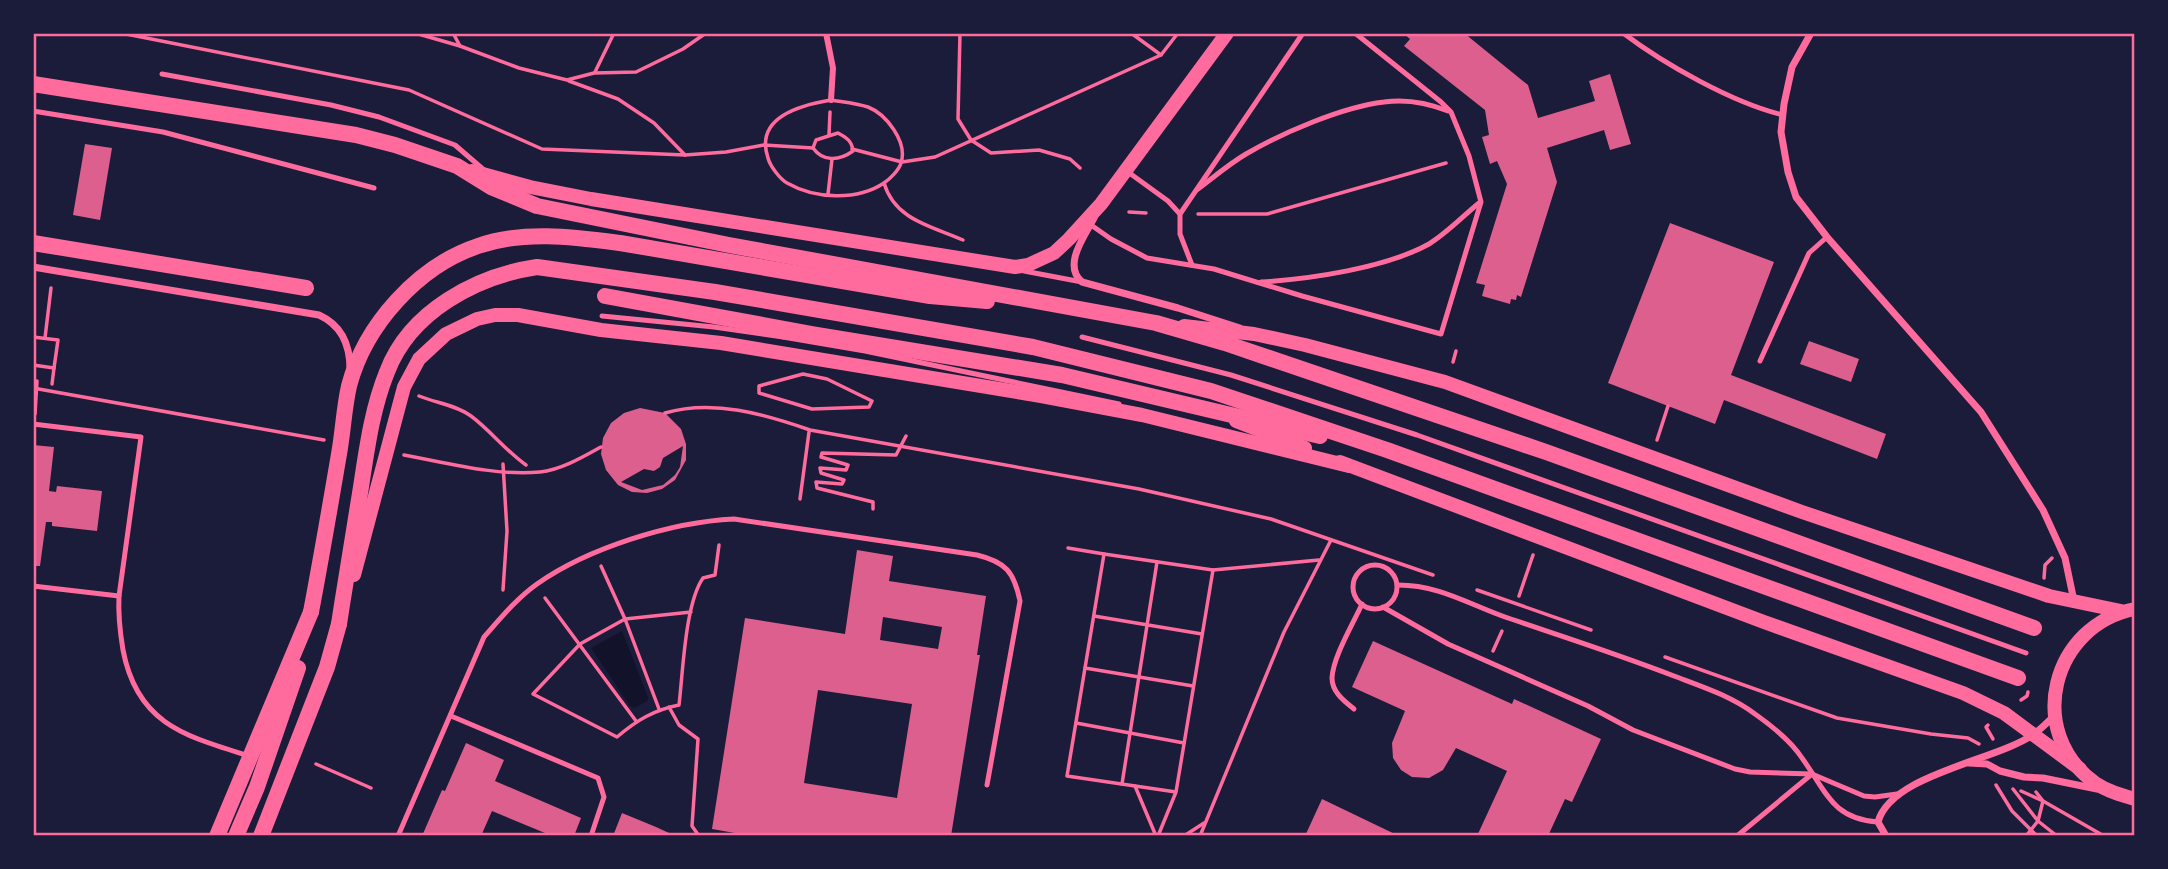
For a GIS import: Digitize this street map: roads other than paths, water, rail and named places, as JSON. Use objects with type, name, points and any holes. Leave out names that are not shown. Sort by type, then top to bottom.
[{"type":"main road","points":[[33,84],[356,135],[395,145],[492,178],[591,199],[1015,267],[1028,265],[1054,253],[1101,204],[1227,33]]},
{"type":"main road","points":[[457,166],[512,196],[560,211],[1028,301],[1156,323],[1254,334],[1356,357],[1445,383],[1802,512],[2075,603],[2128,610]]},
{"type":"main road","points":[[236,836],[257,787],[302,659],[350,385],[364,349],[381,321],[408,289],[444,263],[478,246],[525,237],[577,237],[929,296],[968,301],[1028,301]]},
{"type":"main road","points":[[33,243],[306,288]]},
{"type":"main road","points":[[339,624],[370,428],[387,370],[405,340],[428,314],[485,279],[510,271],[537,267],[715,292],[1033,347],[1211,391],[1387,450],[2018,678]]},
{"type":"main road","points":[[605,296],[812,334],[1062,375],[1387,450]]},
{"type":"main road","points":[[262,835],[327,667],[404,387],[419,359],[438,340],[461,326],[495,315],[518,315],[601,330],[721,343],[1142,415],[1349,466]]},
{"type":"main road","points":[[1156,323],[1310,371],[1546,452],[2034,628]]},
{"type":"main road","points":[[1209,411],[1751,617],[1963,693],[2004,713],[2096,783],[2114,793],[2135,799]]},
{"type":"main road","points":[[2080,769],[2063,744],[2055,716],[2056,682],[2065,658],[2080,638],[2099,622],[2128,610]]},
{"type":"main road","points":[[216,836],[311,612]]},
{"type":"street","points":[[826,33],[833,68],[831,100]]},
{"type":"street","points":[[1811,33],[1792,67],[1783,115],[1784,150],[1797,197],[1827,236],[1981,412],[2043,510],[2065,558],[2075,603]]},
{"type":"street","points":[[1101,204],[1073,265],[1074,273],[1082,282],[1191,312],[1254,334]]},
{"type":"street","points":[[33,267],[319,315],[330,320],[342,334],[350,358],[350,385]]},
{"type":"street","points":[[1886,836],[1878,822],[1882,810],[1897,794],[1965,762],[2033,735],[2055,716]]},
{"type":"street","points":[[1965,762],[1987,764],[2000,771],[2024,777],[2068,782],[2114,793]]},
{"type":"lane","points":[[1192,265],[1180,234],[1180,214],[1303,33]]},
{"type":"lane","points":[[1091,225],[1147,258],[1214,268],[1441,334],[1481,202],[1469,156],[1451,112],[1355,33]]},
{"type":"lane","points":[[1622,33],[1652,55],[1758,108],[1783,115]]},
{"type":"lane","points":[[162,74],[331,105],[379,117],[455,145],[512,196]]},
{"type":"lane","points":[[1198,189],[1245,155],[1283,135],[1349,111],[1385,102],[1427,103],[1451,112]]},
{"type":"lane","points":[[33,111],[163,132],[374,188]]},
{"type":"lane","points":[[1125,170],[1168,201],[1180,214]]},
{"type":"lane","points":[[1257,282],[1296,280],[1397,258],[1430,243],[1481,202]]},
{"type":"lane","points":[[1760,361],[1809,253],[1827,236]]},
{"type":"lane","points":[[1015,267],[1082,282]]},
{"type":"lane","points":[[603,316],[714,327],[865,351],[1073,393],[1148,411],[1216,433]]},
{"type":"lane","points":[[782,337],[812,334]]},
{"type":"lane","points":[[1082,337],[1231,375],[1418,435],[2026,653]]},
{"type":"lane","points":[[34,424],[141,437],[118,617],[131,682],[148,707],[170,726],[212,745],[251,757]]},
{"type":"lane","points":[[398,836],[484,637],[536,585],[567,565],[616,543],[696,523],[734,519],[977,555],[994,559],[1008,569],[1016,582],[1020,601],[987,785]]},
{"type":"lane","points":[[1379,565],[1392,571],[1398,584],[1393,601],[1383,607],[1369,608],[1357,599],[1353,585],[1355,578],[1365,567],[1379,565]]},
{"type":"lane","points":[[1398,584],[1435,588],[1508,618],[1725,695],[1756,715],[1789,743],[1802,757],[1834,806],[1856,820],[1878,822]]},
{"type":"lane","points":[[33,586],[119,596]]},
{"type":"lane","points":[[1354,709],[1338,697],[1332,679],[1362,604]]},
{"type":"lane","points":[[1383,607],[1448,644],[1540,684],[1648,737],[1743,771],[1812,774],[1864,796],[1897,794]]},
{"type":"lane","points":[[450,716],[598,778],[604,797],[590,836]]},
{"type":"lane","points":[[1737,836],[1812,774]]}]
